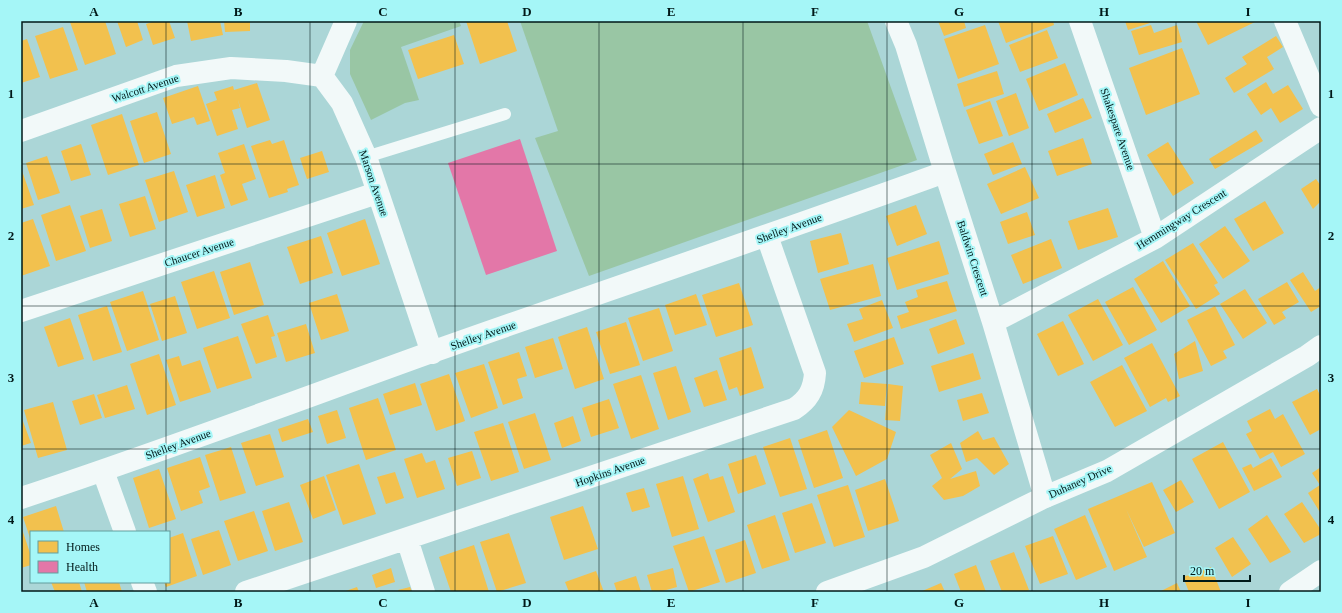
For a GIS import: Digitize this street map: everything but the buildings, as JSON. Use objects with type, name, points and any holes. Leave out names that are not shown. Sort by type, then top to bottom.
[{"type":"street","points":[[322,76],[346,21]]},
{"type":"street","name":"Baldwin Crescent","points":[[896,21],[906,45],[993,322],[1045,497]]},
{"type":"street","name":"Shakespare Avenue","points":[[1080,21],[1155,238]]},
{"type":"street","points":[[1285,21],[1321,106]]},
{"type":"street","name":"Walcott Avenue","points":[[21,131],[176,76],[231,68],[286,70],[322,76]]},
{"type":"street","name":"Marson Avenue","points":[[322,76],[342,103],[366,157],[432,352]]},
{"type":"street","name":"Hemmingway Crescent","points":[[993,322],[1155,238],[1321,128]]},
{"type":"street","name":"Shelley Avenue","points":[[21,498],[103,471],[432,352],[767,236],[945,172]]},
{"type":"street","name":"Chaucer Avenue","points":[[21,310],[377,193]]},
{"type":"street","name":"Hopkins Avenue","points":[[246,592],[786,411],[802,404],[809,397],[813,389],[815,373],[767,236]]},
{"type":"street","name":"Duhaney Drive","points":[[827,592],[924,557],[1045,497],[1107,470],[1321,346]]},
{"type":"street","points":[[103,471],[125,531]]},
{"type":"street","points":[[407,538],[424,592]]},
{"type":"street","points":[[1290,592],[1321,571]]},
{"type":"lane","points":[[366,157],[505,114]]},
{"type":"green space","points":[[364,21],[459,21],[461,26],[401,47],[419,100],[405,103],[371,120],[350,74],[350,50]]},
{"type":"green space","points":[[520,21],[867,21],[917,160],[589,276],[535,138],[558,131]]}]
